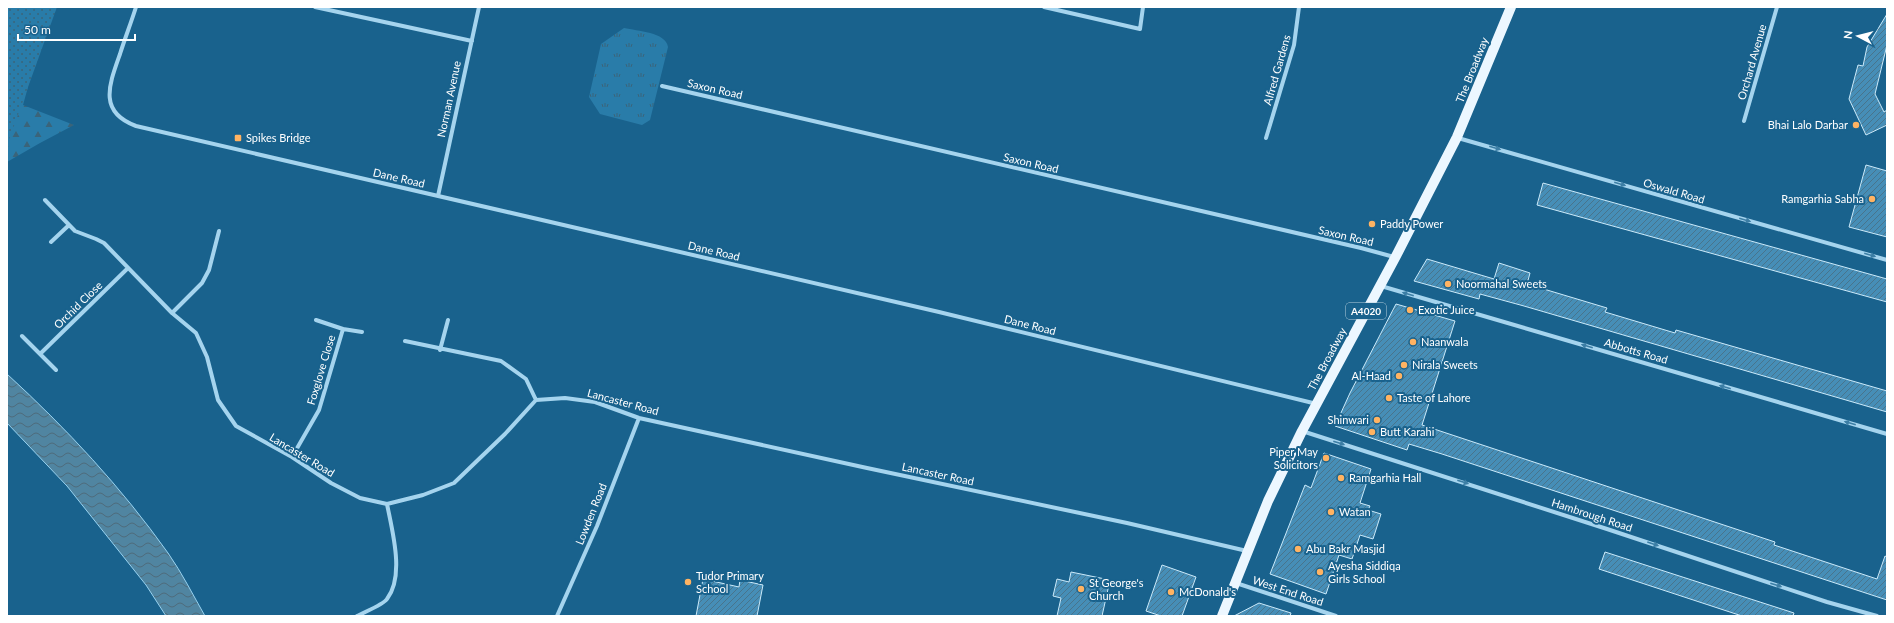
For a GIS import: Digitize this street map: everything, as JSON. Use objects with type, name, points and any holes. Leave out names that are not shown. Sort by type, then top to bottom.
[{"type":"main road","name":"The Broadway","points":[[1222,616],[1268,501],[1302,431],[1395,258],[1457,138],[1511,7]]},
{"type":"street","name":"Dane Road","points":[[136,7],[111,79],[109,93],[113,109],[122,120],[136,126],[939,312],[1317,404]]},
{"type":"street","points":[[315,7],[472,41]]},
{"type":"street","name":"Norman Avenue","points":[[438,196],[479,7]]},
{"type":"street","points":[[1044,7],[1140,29],[1143,7]]},
{"type":"street","name":"Alfred Gardens","points":[[1266,138],[1294,45],[1299,7]]},
{"type":"street","name":"Orchard Avenue","points":[[1744,121],[1777,7]]},
{"type":"street","name":"Saxon Road","points":[[662,86],[1361,248],[1395,258]]},
{"type":"street","name":"Oswald Road","points":[[1457,138],[1887,260]]},
{"type":"street","name":"Lancaster Road","points":[[45,200],[75,231],[104,243],[172,313],[196,333],[207,357],[218,400],[236,426],[292,457],[331,483],[360,498],[387,504],[423,495],[454,482],[504,434],[536,400],[565,398],[595,402],[639,418],[1134,524],[1247,551]]},
{"type":"street","points":[[51,242],[69,225]]},
{"type":"street","points":[[172,313],[202,283],[209,270],[219,231]]},
{"type":"street","name":"Orchid Close","points":[[40,354],[128,268]]},
{"type":"street","name":"Abbotts Road","points":[[1380,286],[1887,434]]},
{"type":"street","name":"Foxglove Close","points":[[316,320],[343,329],[362,332]]},
{"type":"street","points":[[440,350],[448,320]]},
{"type":"street","name":"Foxglove Close","points":[[292,457],[319,410],[343,329]]},
{"type":"street","points":[[22,336],[56,370]]},
{"type":"street","points":[[405,341],[440,350],[501,361],[526,379],[536,400]]},
{"type":"street","name":"Lowden Road","points":[[557,616],[597,526],[639,418]]},
{"type":"street","name":"Hambrough Road","points":[[1302,431],[1607,529],[1820,600],[1877,616]]},
{"type":"street","points":[[357,616],[386,600],[394,582],[397,557],[387,504]]},
{"type":"street","name":"West End Road","points":[[1234,583],[1336,616]]},
{"type":"green space","points":[[7,7],[57,7],[7,145]]},
{"type":"green space","points":[[46,22],[23,105],[74,125],[7,162],[7,89]]},
{"type":"green space","points":[[624,28],[657,35],[666,42],[668,47],[650,120],[642,125],[600,114],[589,97],[601,44]]},
{"type":"water","points":[[7,374],[72,437],[131,505],[183,576],[205,616],[166,616],[146,585],[67,486],[7,423]]},
{"type":"building","points":[[1887,14],[1887,45],[1875,94],[1884,112],[1887,110],[1887,125],[1866,135],[1849,99],[1858,65],[1863,66],[1867,47]]},
{"type":"building","name":"Ramgarhia Sabha","points":[[1866,165],[1887,171],[1887,237],[1849,227]]},
{"type":"building","points":[[1543,183],[1887,279],[1887,302],[1537,205]]},
{"type":"building","points":[[1427,259],[1494,279],[1499,263],[1530,273],[1527,284],[1607,308],[1605,312],[1675,333],[1676,330],[1887,391],[1887,412],[1524,306],[1480,294],[1479,299],[1414,281]]},
{"type":"building","points":[[1396,304],[1455,321],[1422,425],[1775,542],[1774,545],[1877,579],[1885,556],[1887,557],[1887,600],[1442,454],[1409,444],[1407,450],[1335,426],[1350,393]]},
{"type":"building","points":[[1324,453],[1371,469],[1360,503],[1370,506],[1368,510],[1381,514],[1373,539],[1360,535],[1352,559],[1339,555],[1326,594],[1270,574],[1305,485],[1311,488]]},
{"type":"building","points":[[1605,552],[1794,613],[1793,616],[1742,616],[1599,569]]},
{"type":"building","points":[[1162,565],[1196,577],[1182,616],[1161,616],[1146,611]]},
{"type":"building","name":"St George's Church","points":[[1071,572],[1110,580],[1102,616],[1057,616],[1061,598],[1053,596],[1057,579],[1069,582]]},
{"type":"building","points":[[703,579],[739,587],[740,580],[763,585],[757,616],[696,616]]},
{"type":"building","points":[[1259,603],[1291,613],[1290,616],[1234,616]]},
{"type":"place","name":"Bhai Lalo Darbar","points":[[1856,125]]},
{"type":"place","name":"Spikes Bridge","points":[[238,138]]},
{"type":"place","name":"Ramgarhia Sabha","points":[[1872,199]]},
{"type":"place","name":"Paddy Power","points":[[1372,224]]},
{"type":"place","name":"Noormahal Sweets","points":[[1448,284]]},
{"type":"place","name":"Exotic Juice","points":[[1410,310]]},
{"type":"place","name":"Naanwala","points":[[1413,342]]},
{"type":"place","name":"Nirala Sweets","points":[[1404,365]]},
{"type":"place","name":"Al-Haad","points":[[1399,376]]},
{"type":"place","name":"Taste of Lahore","points":[[1389,398]]},
{"type":"place","name":"Shinwari","points":[[1377,420]]},
{"type":"place","name":"Butt Karahi","points":[[1372,432]]},
{"type":"place","name":"Piper May Solicitors","points":[[1326,458]]},
{"type":"place","name":"Ramgarhia Hall","points":[[1341,478]]},
{"type":"place","name":"Watan","points":[[1331,512]]},
{"type":"place","name":"Abu Bakr Masjid","points":[[1298,549]]},
{"type":"place","name":"Ayesha Siddiqa Girls School","points":[[1320,572]]},
{"type":"place","name":"Tudor Primary School","points":[[688,582]]},
{"type":"place","name":"St George's Church","points":[[1081,589]]},
{"type":"place","name":"McDonald's","points":[[1171,592]]}]
